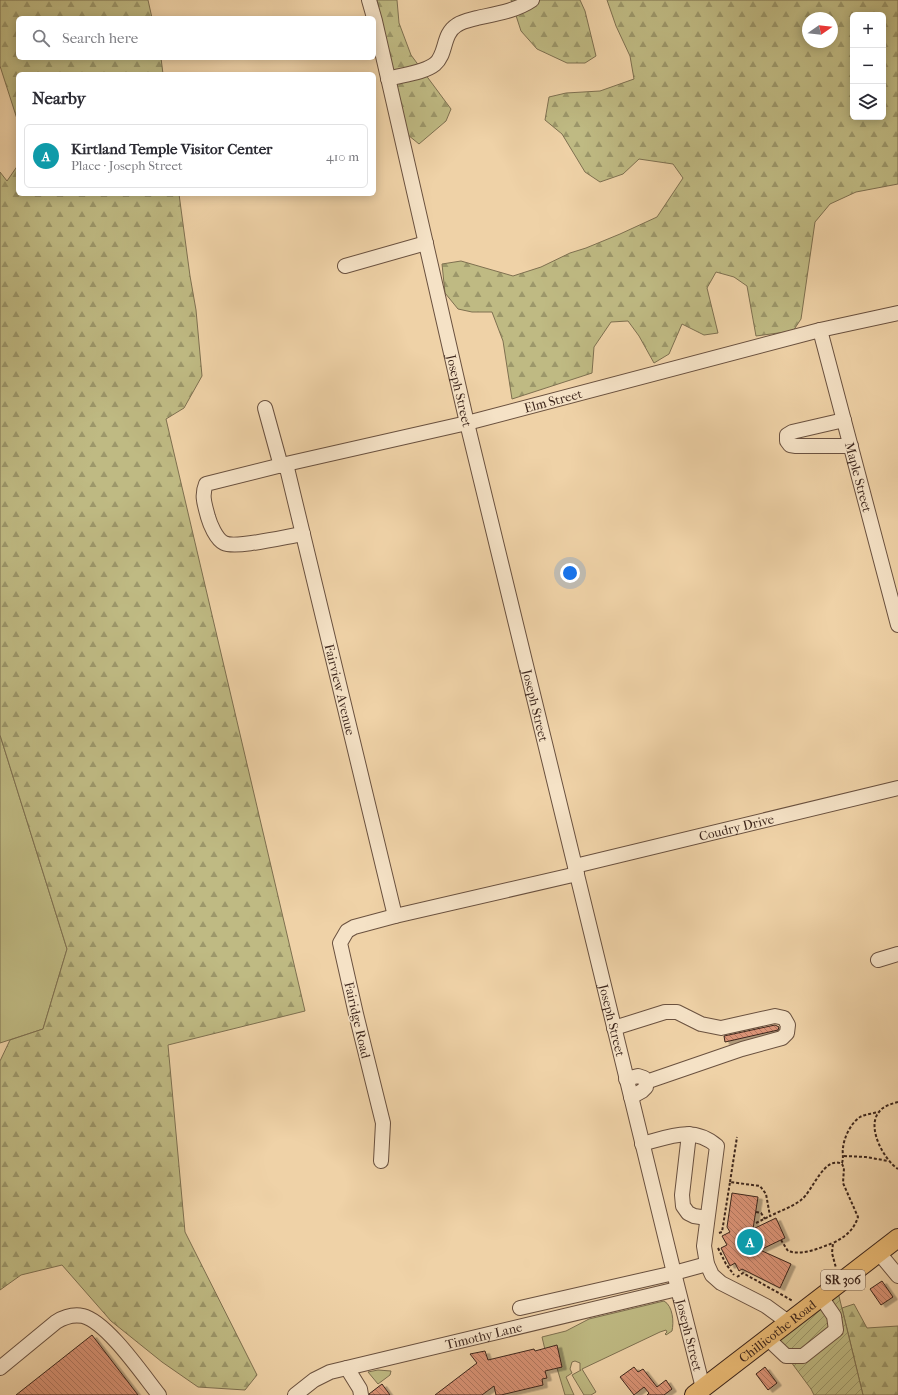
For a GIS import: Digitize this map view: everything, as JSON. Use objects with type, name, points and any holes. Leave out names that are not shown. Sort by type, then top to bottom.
[{"type":"main road","name":"Chillicothe Road","points":[[698,1392],[898,1238]]},
{"type":"street","name":"Joseph Street","points":[[369,0],[374,16]]},
{"type":"street","points":[[388,79],[426,69],[435,64],[441,56],[448,33],[456,25],[517,8],[532,0]]},
{"type":"street","name":"Joseph Street","points":[[376,25],[467,423],[674,1273],[698,1392]]},
{"type":"street","points":[[345,266],[426,243]]},
{"type":"street","name":"Elm Street","points":[[303,534],[242,544],[224,543],[218,537],[209,519],[203,492],[206,484],[467,423],[820,330],[898,313]]},
{"type":"street","name":"Maple Street","points":[[820,330],[898,624]]},
{"type":"street","name":"Fairview Avenue","points":[[264,408],[284,465],[303,534],[395,916]]},
{"type":"street","points":[[844,420],[792,432],[787,435],[787,441],[790,445],[796,446],[851,446]]},
{"type":"street","name":"Coudry Drive","points":[[395,916],[898,788]]},
{"type":"street","name":"Fairidge Road","points":[[381,1161],[383,1123],[340,943],[347,931],[354,927],[395,916]]},
{"type":"street","points":[[878,960],[898,954]]},
{"type":"street","points":[[614,1028],[665,1012],[677,1012],[701,1024],[721,1028],[775,1016],[784,1018],[788,1025],[788,1033],[782,1038],[742,1049],[646,1082]]},
{"type":"street","points":[[626,1079],[638,1076],[644,1078],[646,1082],[646,1087],[631,1097]]},
{"type":"street","points":[[684,1134],[683,1206],[688,1213],[694,1216],[707,1218]]},
{"type":"street","points":[[642,1144],[684,1134],[706,1138],[717,1146],[704,1246],[707,1264],[712,1275],[721,1283],[766,1306],[788,1322]]},
{"type":"street","points":[[879,1252],[898,1276]]},
{"type":"street","points":[[520,1308],[674,1273],[707,1264]]},
{"type":"street","name":"Timothy Lane","points":[[295,1395],[322,1375],[347,1368],[677,1289]]},
{"type":"street","points":[[767,1338],[786,1356],[803,1356],[836,1330],[834,1316],[821,1297]]},
{"type":"street","points":[[0,1368],[56,1322],[67,1317],[81,1316],[89,1318],[110,1334],[159,1395]]},
{"type":"street","points":[[347,1368],[360,1389],[361,1395]]},
{"type":"path","points":[[781,1240],[788,1251],[800,1253],[833,1243],[850,1233],[856,1224],[858,1217],[843,1183],[844,1168],[842,1164],[844,1156],[844,1142],[853,1122],[861,1116],[878,1112],[883,1108],[898,1102]]},
{"type":"path","points":[[878,1112],[875,1119],[875,1132],[879,1144],[888,1161],[898,1169]]},
{"type":"path","points":[[714,1235],[722,1232],[737,1137]]},
{"type":"path","points":[[844,1156],[866,1157],[888,1161]]},
{"type":"path","points":[[756,1223],[799,1202],[827,1166],[833,1162],[839,1162],[842,1164]]},
{"type":"path","points":[[730,1182],[760,1186],[766,1194],[770,1216]]},
{"type":"path","points":[[756,1212],[761,1213],[765,1218]]},
{"type":"path","points":[[716,1243],[726,1264],[736,1278],[743,1274],[794,1301]]},
{"type":"path","points":[[833,1243],[832,1254],[836,1269]]},
{"type":"green space","points":[[0,0],[148,0],[152,16],[16,16],[16,60],[161,60],[163,72],[16,72],[16,116],[0,66]]},
{"type":"green space","points":[[377,0],[397,0],[399,23],[411,55],[451,109],[446,121],[419,144],[408,135]]},
{"type":"green space","points":[[511,0],[580,0],[585,11],[596,56],[585,63],[567,63],[537,49],[521,31]]},
{"type":"green space","points":[[607,0],[898,0],[898,184],[856,192],[830,204],[815,222],[801,319],[793,331],[756,336],[747,286],[734,277],[716,272],[707,288],[718,333],[704,335],[682,324],[669,354],[654,363],[639,336],[628,321],[611,322],[594,347],[592,373],[512,399],[503,341],[492,312],[472,312],[458,309],[445,293],[442,264],[461,261],[513,276],[541,267],[570,253],[620,234],[657,217],[683,178],[673,164],[639,159],[623,174],[600,182],[585,172],[562,134],[545,120],[549,97],[566,93],[600,91],[634,79],[630,56],[616,26]]},
{"type":"green space","points":[[16,168],[16,196],[179,196],[196,310],[202,376],[184,408],[166,419],[305,1011],[168,1045],[185,1232],[257,1375],[245,1390],[198,1387],[162,1362],[111,1321],[62,1265],[21,1275],[0,1290],[0,1061],[10,1040],[43,1029],[67,949],[0,735],[0,172],[7,181]]},
{"type":"green space","points":[[0,735],[67,949],[43,1029],[0,1043]]},
{"type":"green space","points":[[837,1288],[863,1395],[814,1395],[774,1339]]},
{"type":"green space","points":[[664,1301],[671,1310],[673,1319],[672,1331],[666,1335],[666,1330],[660,1332],[582,1369],[596,1392],[591,1395],[584,1395],[572,1375],[581,1370],[580,1363],[575,1361],[572,1362],[570,1369],[572,1373],[566,1377],[574,1395],[565,1395],[557,1368],[562,1367],[546,1354],[542,1337],[566,1331],[589,1319]]},
{"type":"green space","points":[[854,1304],[867,1328],[898,1326],[898,1395],[863,1395],[842,1308]]},
{"type":"green space","points":[[378,1370],[391,1371],[390,1375],[378,1384],[368,1372]]},
{"type":"building","points":[[775,1025],[779,1027],[778,1030],[725,1042],[724,1036]]},
{"type":"building","points":[[732,1193],[758,1197],[753,1229],[776,1218],[785,1238],[760,1250],[791,1264],[780,1288],[742,1269],[739,1271],[735,1263],[730,1266],[721,1248],[727,1245],[722,1236],[730,1232],[727,1227]]},
{"type":"building","points":[[882,1281],[893,1297],[881,1305],[870,1289]]},
{"type":"building","points":[[92,1335],[138,1395],[16,1395]]},
{"type":"building","points":[[557,1345],[562,1367],[545,1371],[547,1378],[542,1379],[543,1385],[501,1395],[496,1395],[494,1386],[482,1395],[435,1395],[477,1363],[470,1354],[485,1351],[488,1360]]},
{"type":"building","points":[[634,1367],[638,1372],[643,1369],[657,1387],[666,1380],[672,1389],[664,1395],[647,1395],[649,1393],[644,1387],[634,1395],[620,1377]]},
{"type":"building","points":[[765,1367],[777,1383],[768,1390],[756,1374]]},
{"type":"building","points":[[382,1384],[390,1395],[369,1395],[369,1394]]},
{"type":"place","name":"Kirtland Temple Visitor Center","points":[[750,1242]]}]
